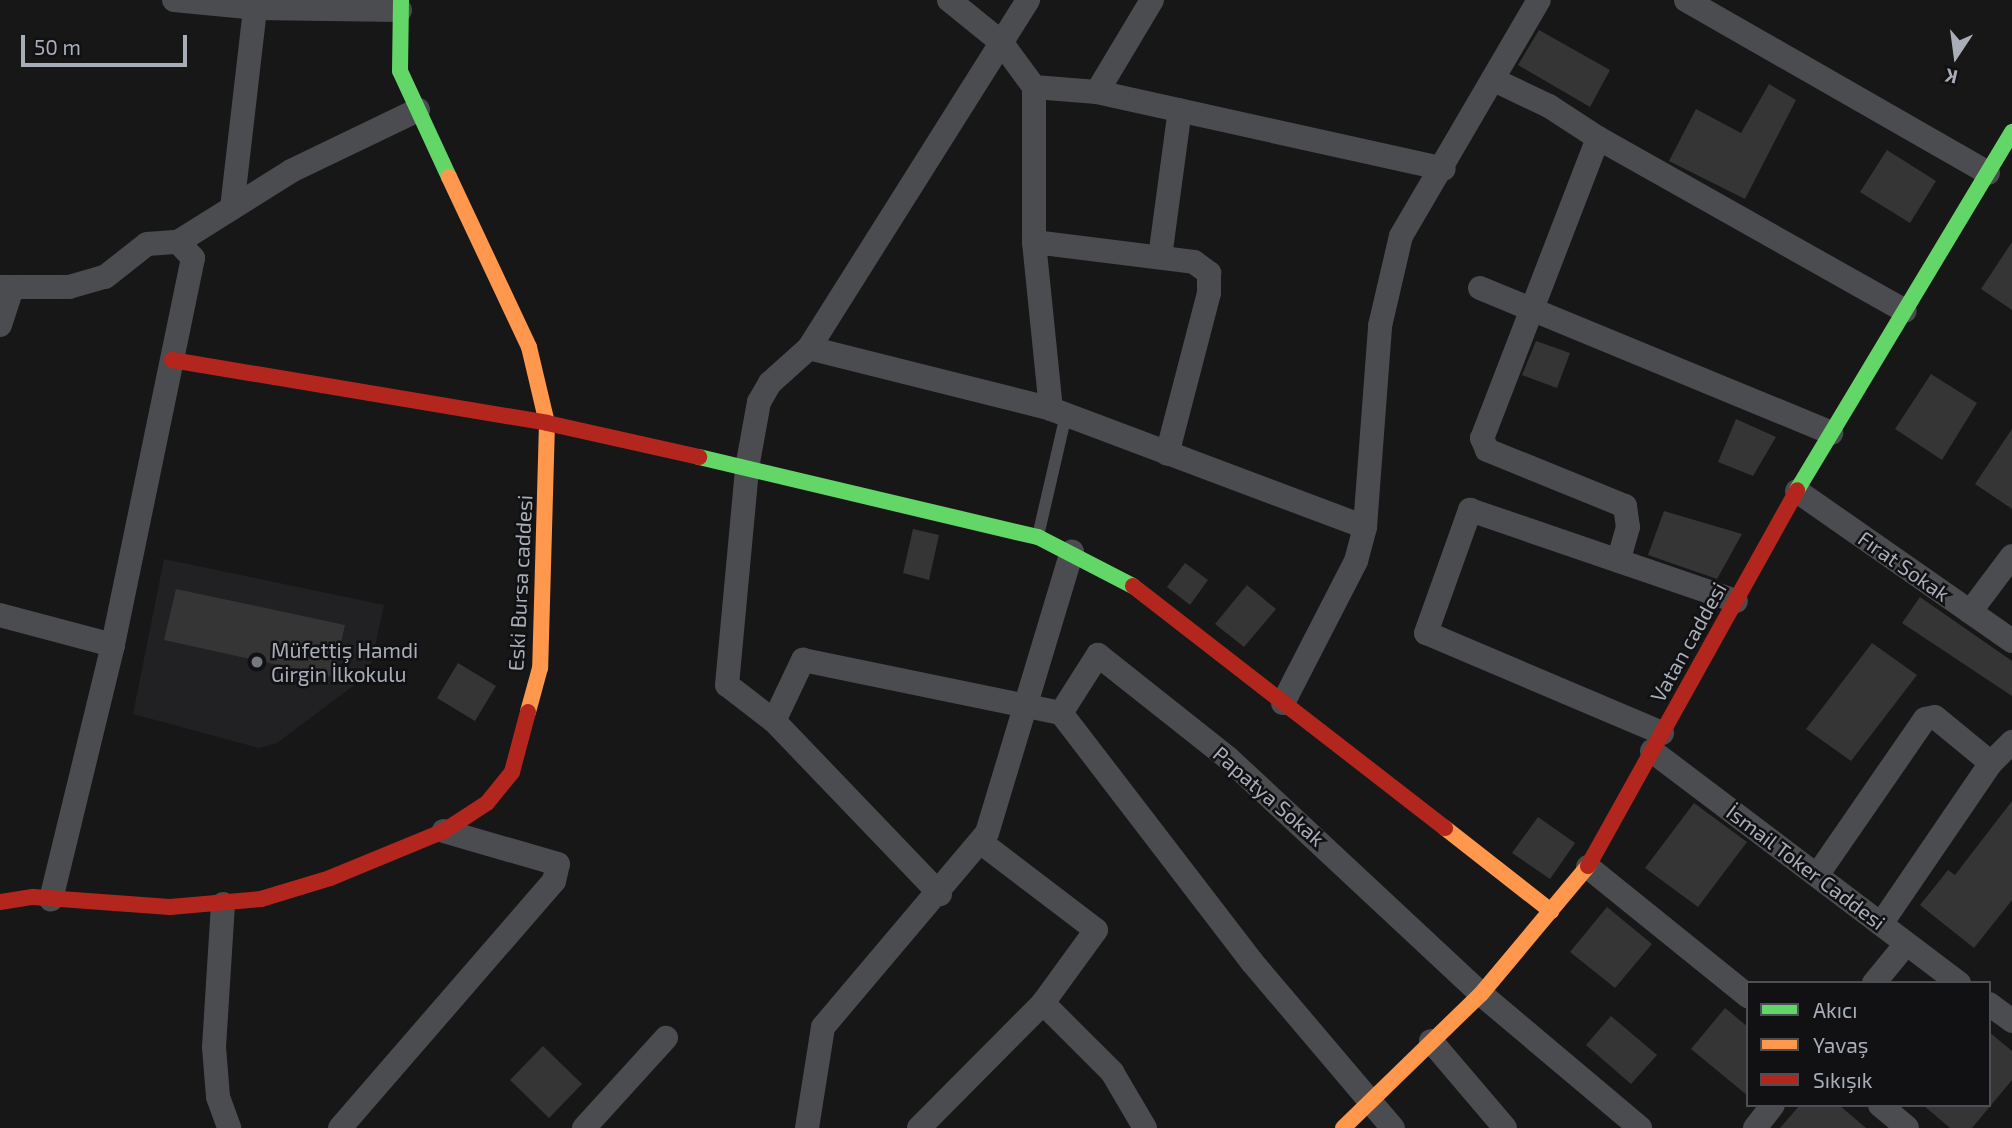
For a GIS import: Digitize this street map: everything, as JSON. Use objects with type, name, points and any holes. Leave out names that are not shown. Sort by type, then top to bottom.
[{"type":"street","points":[[174,0],[255,8],[400,5]]},
{"type":"street","points":[[949,0],[1002,42],[1034,87],[1034,242],[1058,412]]},
{"type":"street","points":[[940,894],[774,721],[727,685],[747,468],[759,401],[770,383],[809,348],[1028,0]]},
{"type":"street","points":[[1097,92],[1152,0]]},
{"type":"street","points":[[1283,703],[1356,561],[1365,527],[1380,326],[1401,236],[1444,169],[1539,0]]},
{"type":"street","points":[[1686,0],[1720,8],[1988,173]]},
{"type":"street","name":"Eski Bursa caddesi","points":[[0,902],[51,900],[121,907],[223,904],[261,899],[330,878],[444,831],[487,803],[512,772],[540,668],[547,423],[529,346],[400,71],[400,5]]},
{"type":"street","points":[[232,208],[255,8]]},
{"type":"street","points":[[1494,80],[1549,106],[1598,138],[1905,311]]},
{"type":"street","points":[[1034,87],[1097,92],[1444,169]]},
{"type":"street","points":[[0,325],[6,287],[69,287],[105,277],[147,244],[178,242],[291,171],[418,110]]},
{"type":"street","points":[[1160,257],[1180,110]]},
{"type":"street","name":"Vatan caddesi","points":[[1343,1128],[1481,995],[1588,867],[1797,491],[2011,135]]},
{"type":"street","points":[[1598,138],[1528,310],[1482,438],[1487,450],[1625,506],[1628,527],[1618,561],[1736,601]]},
{"type":"street","points":[[51,900],[113,645],[193,258],[178,242]]},
{"type":"street","points":[[1034,242],[1194,262],[1209,273],[1209,293],[1167,454]]},
{"type":"street","points":[[1480,288],[1831,433]]},
{"type":"street","points":[[809,348],[1058,412],[1365,527]]},
{"type":"street","points":[[172,360],[547,423],[1038,537],[1072,552],[1132,585],[1551,911]]},
{"type":"street","name":"Fırat Sokak","points":[[1797,491],[2012,641]]},
{"type":"street","name":"İsmail Toker Caddesi","points":[[1618,561],[1470,510],[1426,633],[1657,742],[1818,874],[1956,981]]},
{"type":"street","points":[[807,1128],[823,1027],[854,985],[940,894],[982,843],[1072,552]]},
{"type":"street","points":[[1970,612],[2012,555]]},
{"type":"street","points":[[0,615],[113,645]]},
{"type":"street","name":"Papatya Sokak","points":[[1061,713],[1097,655],[1295,817],[1481,995]]},
{"type":"street","points":[[774,721],[803,660],[1061,713],[1252,961],[1393,1128]]},
{"type":"street","points":[[1818,874],[1925,719],[1935,717],[1991,763]]},
{"type":"street","points":[[1881,924],[1991,763],[2012,742]]},
{"type":"street","points":[[340,1128],[554,881],[558,864],[444,831]]},
{"type":"street","points":[[922,1127],[1043,1003],[1096,930],[982,843]]},
{"type":"street","points":[[1588,867],[1746,994]]},
{"type":"street","points":[[223,904],[214,1047],[218,1097],[229,1128]]},
{"type":"street","points":[[1876,981],[1906,944]]},
{"type":"street","points":[[1481,995],[1640,1128]]},
{"type":"street","points":[[1043,1003],[1112,1072],[1144,1128]]},
{"type":"street","points":[[1991,1005],[2012,1021]]},
{"type":"street","points":[[584,1128],[666,1038]]},
{"type":"street","points":[[1431,1041],[1505,1128]]},
{"type":"street","points":[[1755,1128],[1771,1107]]},
{"type":"street","points":[[1882,1107],[1907,1128]]},
{"type":"lane","points":[[1038,537],[1058,412]]},
{"type":"shaded area","name":"Müfettiş Hamdi Girgin İlkokulu","points":[[164,559],[384,605],[369,674],[277,743],[259,748],[133,714]]},
{"type":"building","points":[[1539,30],[1610,70],[1590,107],[1518,65]]},
{"type":"building","points":[[1769,84],[1796,100],[1745,199],[1669,161],[1696,109],[1741,133]]},
{"type":"building","points":[[1887,150],[1936,181],[1910,223],[1860,192]]},
{"type":"building","points":[[2012,242],[2012,310],[1981,289]]},
{"type":"building","points":[[1536,341],[1570,353],[1557,388],[1522,375]]},
{"type":"building","points":[[1931,374],[1977,403],[1942,460],[1895,429]]},
{"type":"building","points":[[1736,419],[1776,437],[1753,476],[1718,462]]},
{"type":"building","points":[[2012,429],[2012,509],[1975,484]]},
{"type":"building","points":[[1664,511],[1742,534],[1717,579],[1648,555]]},
{"type":"building","points":[[913,529],[939,535],[929,580],[903,573]]},
{"type":"building","points":[[1185,563],[1208,580],[1190,605],[1167,587]]},
{"type":"building","points":[[1247,585],[1276,609],[1244,647],[1215,624]]},
{"type":"building","points":[[176,589],[345,625],[333,677],[164,640]]},
{"type":"building","points":[[1920,597],[2012,661],[2012,696],[1902,623]]},
{"type":"building","points":[[1872,643],[1917,675],[1851,761],[1806,729]]},
{"type":"building","points":[[458,663],[496,686],[475,721],[437,698]]},
{"type":"building","points":[[2012,801],[2012,900],[1974,948],[1920,905],[1948,870],[1955,875]]},
{"type":"building","points":[[1694,803],[1747,842],[1698,907],[1645,868]]},
{"type":"building","points":[[1538,817],[1575,843],[1550,879],[1512,853]]},
{"type":"building","points":[[1607,907],[1652,944],[1615,988],[1570,952]]},
{"type":"building","points":[[1725,1008],[1746,1025],[1746,1094],[1691,1049]]},
{"type":"building","points":[[1611,1016],[1657,1055],[1631,1084],[1586,1045]]},
{"type":"building","points":[[1991,1034],[2012,1051],[2012,1080],[1991,1105]]},
{"type":"building","points":[[543,1046],[582,1084],[549,1118],[510,1080]]},
{"type":"building","points":[[1798,1107],[1841,1107],[1866,1128],[1780,1128]]},
{"type":"building","points":[[1925,1107],[1990,1107],[1972,1128],[1950,1128]]},
{"type":"traffic: fast","points":[[401,0],[400,71],[449,177]]},
{"type":"traffic: fast","points":[[1797,490],[2012,132]]},
{"type":"traffic: fast","points":[[699,457],[1038,537],[1133,586]]},
{"type":"traffic: slow","points":[[449,177],[529,347],[547,423],[540,668],[528,712]]},
{"type":"traffic: slow","points":[[1445,828],[1551,911]]},
{"type":"traffic: slow","points":[[1343,1128],[1481,994],[1588,866]]},
{"type":"traffic: jam","points":[[172,360],[547,423],[699,457]]},
{"type":"traffic: jam","points":[[1588,866],[1797,490]]},
{"type":"traffic: jam","points":[[1133,586],[1445,828]]},
{"type":"traffic: jam","points":[[0,902],[33,897],[170,907],[261,899],[330,878],[444,831],[487,803],[512,772],[528,712]]},
{"type":"place","name":"Müfettiş Hamdi Girgin İlkokulu","points":[[257,662]]}]
